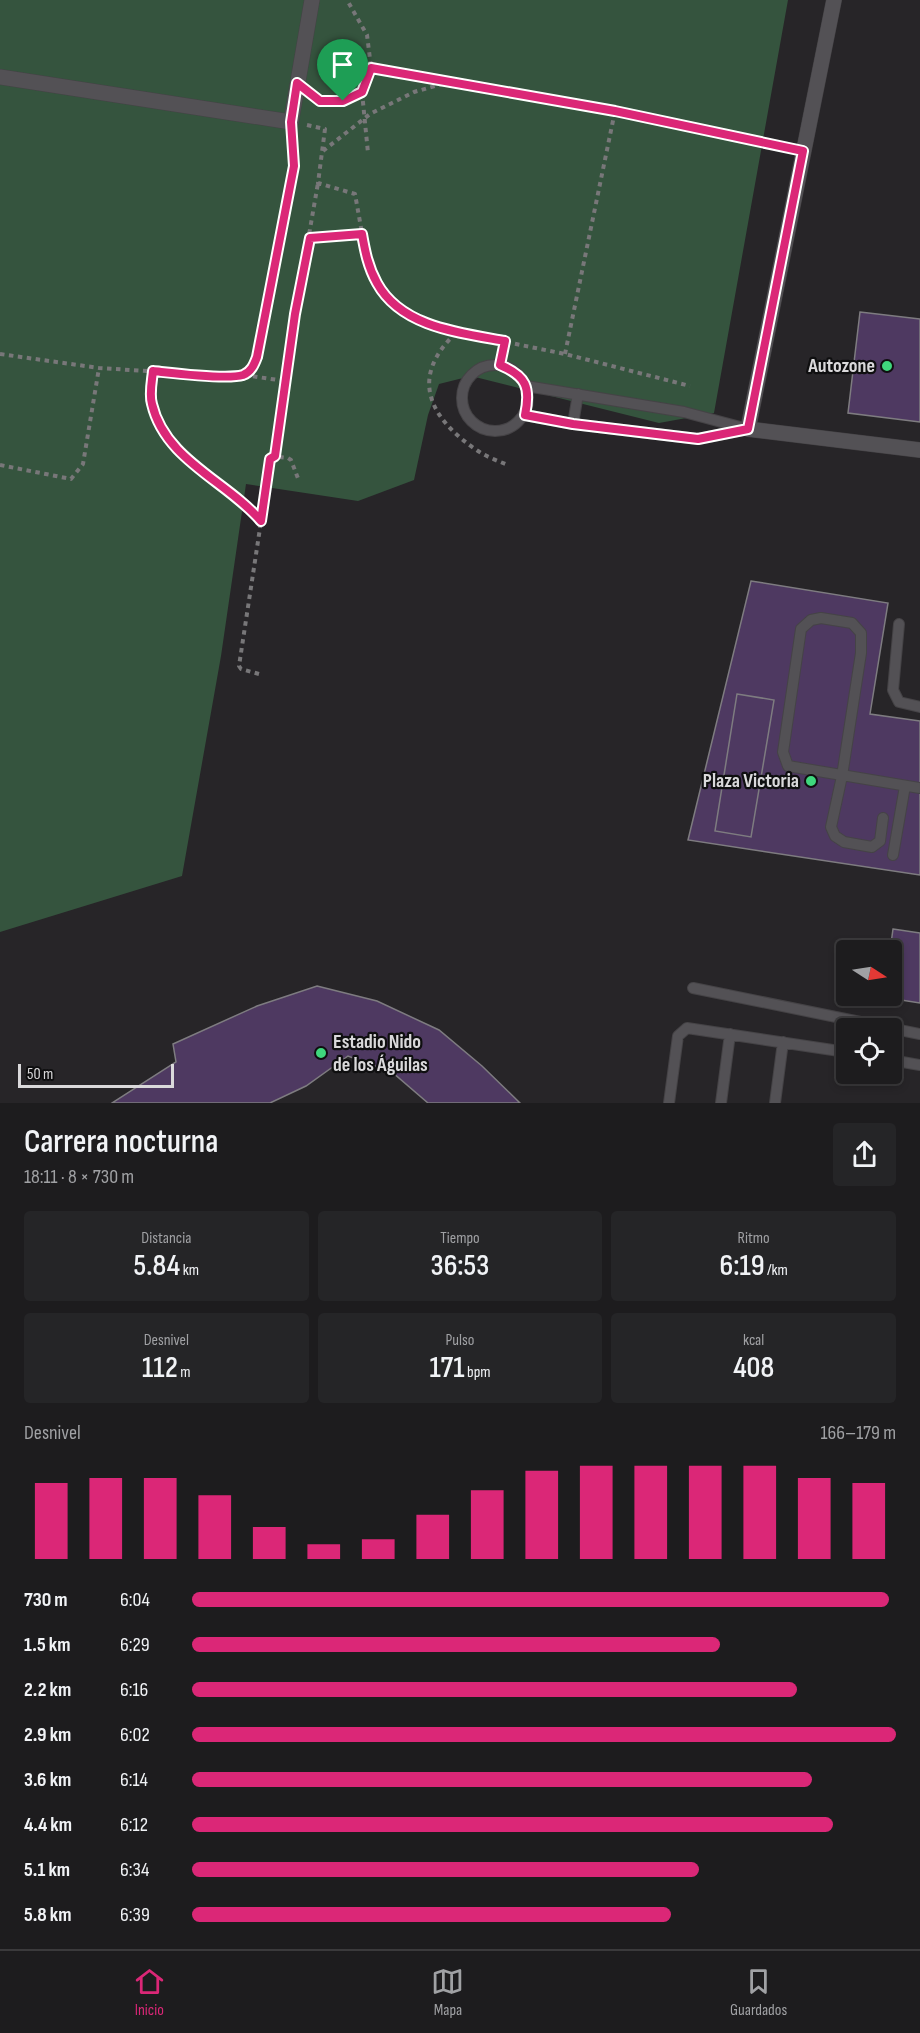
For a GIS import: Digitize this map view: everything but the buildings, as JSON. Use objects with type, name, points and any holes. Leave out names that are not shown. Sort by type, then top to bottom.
[{"type":"street","points":[[0,77],[291,122],[312,0]]},
{"type":"street","points":[[834,0],[748,429],[920,450]]},
{"type":"lane","points":[[500,365],[516,372],[526,386],[528,399],[525,415],[518,423],[506,430],[492,431],[476,426],[465,412],[462,394],[468,378],[482,367],[500,365]]},
{"type":"lane","points":[[526,386],[701,415],[748,429]]},
{"type":"lane","points":[[573,424],[578,394]]},
{"type":"lane","points":[[525,415],[573,424],[698,439],[748,429]]},
{"type":"lane","points":[[883,818],[880,841],[872,847],[844,842],[835,836],[831,826],[842,776],[861,653],[861,633],[852,623],[821,618],[811,620],[801,629],[783,753],[788,766],[842,776],[920,788]]},
{"type":"lane","points":[[899,624],[893,690],[899,702],[920,706]]},
{"type":"lane","points":[[893,855],[905,786]]},
{"type":"lane","points":[[693,988],[920,1034]]},
{"type":"lane","points":[[669,1103],[678,1036],[687,1028],[836,1050]]},
{"type":"lane","points":[[721,1103],[730,1034]]},
{"type":"lane","points":[[775,1103],[783,1042]]},
{"type":"lane","points":[[902,1062],[920,1065]]},
{"type":"path","points":[[347,0],[367,35],[371,68],[362,92],[368,153]]},
{"type":"path","points":[[371,68],[615,111],[803,151]]},
{"type":"path","points":[[322,151],[363,120],[414,92],[453,81]]},
{"type":"path","points":[[297,83],[320,101],[343,101],[362,92]]},
{"type":"path","points":[[565,354],[615,111]]},
{"type":"path","points":[[243,375],[254,368],[257,357],[290,189],[294,166],[291,122],[325,129],[275,456]]},
{"type":"path","points":[[318,183],[355,194],[367,261],[377,285],[399,309],[442,329],[565,354],[690,386]]},
{"type":"path","points":[[310,238],[362,234]]},
{"type":"path","points":[[457,332],[434,363],[429,379],[430,397],[440,418],[460,436],[479,452],[508,465]]},
{"type":"path","points":[[500,365],[505,341]]},
{"type":"path","points":[[0,354],[99,368],[226,376],[243,375],[285,381]]},
{"type":"path","points":[[0,465],[71,479],[83,464],[99,368]]},
{"type":"path","points":[[153,371],[151,402],[158,422],[176,448],[203,474],[237,497],[261,521]]},
{"type":"path","points":[[259,674],[238,666],[270,459],[275,456],[291,460],[299,481]]},
{"type":"green space","points":[[0,0],[788,0],[714,413],[659,423],[471,376],[439,384],[428,415],[414,480],[358,501],[246,484],[221,656],[182,876],[0,932]]},
{"type":"place","name":"Autozone","points":[[887,366]]},
{"type":"place","name":"Plaza Victoria","points":[[811,781]]},
{"type":"place","name":"Estadio Nido de los Águilas","points":[[321,1053]]},
{"type":"route","points":[[371,68],[615,111],[803,151],[748,429],[698,439],[573,424],[525,415],[528,399],[526,386],[516,372],[500,365],[505,341],[442,329],[399,309],[377,285],[367,261],[362,234],[310,238],[285,373],[275,456],[270,459],[261,521],[237,497],[203,474],[176,448],[158,422],[151,402],[153,371],[226,376],[243,375],[254,368],[294,166],[291,122],[297,83],[320,101],[343,101],[362,92],[371,68]]}]
